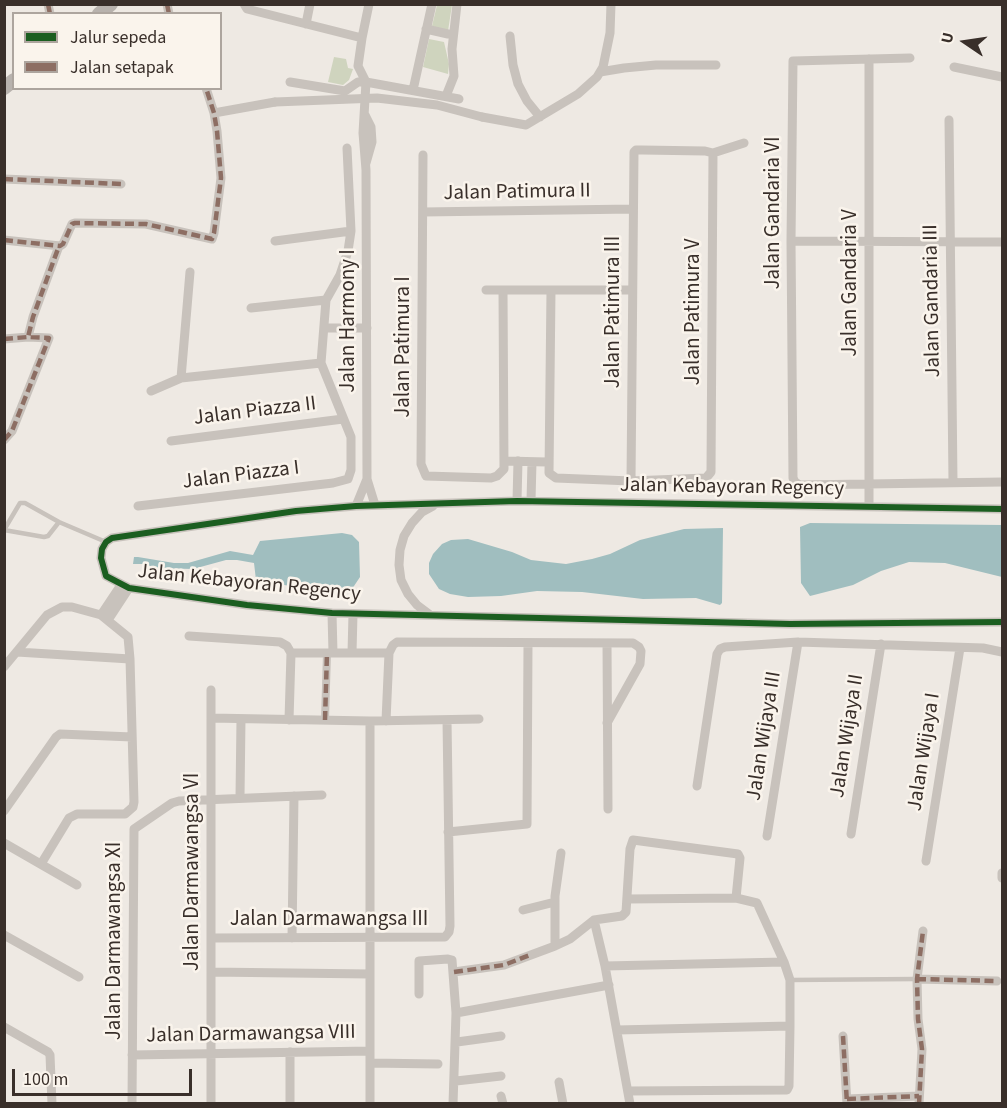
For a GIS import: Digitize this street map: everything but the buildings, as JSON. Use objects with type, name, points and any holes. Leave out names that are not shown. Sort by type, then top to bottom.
[{"type":"street","points":[[306,24],[310,4]]},
{"type":"street","name":"Jalan Harmony I","points":[[369,4],[358,66],[366,82],[365,115],[371,127],[372,142],[366,163],[367,479],[375,505]]},
{"type":"street","points":[[413,90],[432,4]]},
{"type":"street","points":[[446,96],[454,76],[452,49],[457,4]]},
{"type":"street","points":[[214,113],[275,102],[377,98],[437,105],[482,117],[526,125],[578,94],[600,72],[610,33],[611,4]]},
{"type":"street","points":[[246,6],[362,38]]},
{"type":"street","points":[[426,29],[448,34]]},
{"type":"street","points":[[510,36],[513,65],[518,84],[527,101],[540,117]]},
{"type":"street","name":"Jalan Gandaria VI","points":[[870,485],[800,485],[793,478],[792,61],[909,58]]},
{"type":"street","name":"Jalan Gandaria V","points":[[869,59],[869,507]]},
{"type":"street","points":[[600,72],[656,66],[716,65]]},
{"type":"street","points":[[954,67],[1002,77]]},
{"type":"street","points":[[290,82],[345,91],[358,82],[366,82],[459,99]]},
{"type":"street","points":[[28,337],[59,246],[63,244],[72,224],[146,224],[212,239],[221,178],[214,113],[207,90]]},
{"type":"street","name":"Jalan Gandaria III","points":[[949,120],[953,482]]},
{"type":"street","points":[[713,153],[744,143]]},
{"type":"street","points":[[343,419],[321,363],[326,300],[340,275],[348,251],[351,231],[347,148]]},
{"type":"street","name":"Jalan Patimura III","points":[[631,481],[634,152],[642,150],[713,153]]},
{"type":"street","name":"Jalan Patimura V","points":[[631,481],[697,480],[706,478],[711,472],[713,153]]},
{"type":"street","name":"Jalan Patimura II","points":[[423,155],[423,212],[633,209]]},
{"type":"street","points":[[4,179],[121,184]]},
{"type":"street","name":"Jalan Patimura I","points":[[423,212],[421,464],[424,474],[430,478],[494,478],[504,469],[504,461]]},
{"type":"street","points":[[275,241],[351,231]]},
{"type":"street","points":[[4,240],[59,246]]},
{"type":"street","points":[[791,241],[1002,242]]},
{"type":"street","points":[[181,378],[190,272]]},
{"type":"street","points":[[486,290],[632,290]]},
{"type":"street","points":[[503,290],[504,461],[548,462]]},
{"type":"street","points":[[551,290],[549,473],[556,478],[631,481]]},
{"type":"street","points":[[251,308],[326,300]]},
{"type":"street","points":[[324,328],[367,328]]},
{"type":"street","points":[[4,339],[49,338],[12,431],[4,440]]},
{"type":"street","points":[[151,391],[181,378],[321,363]]},
{"type":"street","name":"Jalan Piazza II","points":[[171,441],[343,419]]},
{"type":"street","name":"Jalan Piazza I","points":[[138,506],[333,483],[348,479],[351,471],[351,437],[343,419]]},
{"type":"street","points":[[517,501],[518,461]]},
{"type":"street","points":[[531,501],[532,462]]},
{"type":"street","name":"Jalan Harmony I","points":[[356,506],[367,479]]},
{"type":"street","points":[[870,485],[1002,482]]},
{"type":"street","name":"Jalan Kebayoran Regency","points":[[1002,509],[531,501],[356,506],[196,524],[112,538],[102,549],[101,558],[103,569],[110,580],[125,586],[247,604],[333,613],[789,624],[1002,622]]},
{"type":"street","points":[[429,614],[408,594],[401,580],[399,565],[400,550],[411,523],[422,512],[435,505]]},
{"type":"street","points":[[105,618],[125,586]]},
{"type":"street","points":[[4,667],[47,615],[62,607],[72,607],[105,618],[128,637],[133,807],[125,814],[77,814],[69,818],[41,864]]},
{"type":"street","points":[[326,720],[333,613]]},
{"type":"street","points":[[352,653],[353,614]]},
{"type":"street","points":[[189,636],[279,642],[287,646],[291,653],[289,720]]},
{"type":"street","points":[[386,721],[389,653],[397,642],[633,643],[639,647],[640,664],[607,723]]},
{"type":"street","points":[[697,786],[717,654],[720,649],[798,642],[983,648],[1002,652]]},
{"type":"street","name":"Jalan Wijaya III","points":[[767,836],[798,642]]},
{"type":"street","points":[[607,643],[608,809]]},
{"type":"street","points":[[448,832],[528,824],[528,644]]},
{"type":"street","name":"Jalan Wijaya II","points":[[851,834],[881,644]]},
{"type":"street","name":"Jalan Wijaya I","points":[[926,861],[960,648]]},
{"type":"street","points":[[17,652],[130,659]]},
{"type":"street","points":[[291,653],[389,653]]},
{"type":"street","name":"Jalan Darmawangsa VI","points":[[211,690],[211,1104]]},
{"type":"street","points":[[211,718],[370,721],[479,719]]},
{"type":"street","points":[[240,798],[241,719]]},
{"type":"street","name":"Jalan Darmawangsa III","points":[[210,938],[445,937],[450,926],[447,720]]},
{"type":"street","points":[[370,721],[370,1104]]},
{"type":"street","points":[[4,811],[56,737],[65,734],[132,737]]},
{"type":"street","points":[[211,798],[322,795]]},
{"type":"street","points":[[292,938],[294,796]]},
{"type":"street","name":"Jalan Darmawangsa XI","points":[[132,1104],[134,829],[172,803],[211,798]]},
{"type":"street","points":[[454,972],[504,965],[570,939],[594,920],[624,915],[628,899],[630,849],[635,840],[738,854],[740,858],[736,898]]},
{"type":"street","points":[[4,843],[77,885]]},
{"type":"street","points":[[555,946],[555,902],[561,853]]},
{"type":"street","points":[[628,899],[736,898],[757,903],[790,980],[789,1086],[787,1090],[628,1090]]},
{"type":"street","points":[[523,910],[555,902]]},
{"type":"street","points":[[594,920],[609,985],[630,1104]]},
{"type":"street","points":[[843,1036],[847,1101],[919,1100],[922,1049],[917,979],[923,931]]},
{"type":"street","points":[[4,935],[79,977]]},
{"type":"street","points":[[419,994],[419,961],[450,959],[454,972],[457,1042],[453,1104]]},
{"type":"street","points":[[605,966],[784,962]]},
{"type":"street","points":[[211,972],[370,974]]},
{"type":"street","points":[[917,979],[996,981]]},
{"type":"street","points":[[456,1013],[609,985]]},
{"type":"street","points":[[617,1030],[790,1026]]},
{"type":"street","points":[[4,1027],[48,1052],[52,1104]]},
{"type":"street","points":[[457,1042],[501,1036]]},
{"type":"street","name":"Jalan Darmawangsa VIII","points":[[132,1055],[370,1051]]},
{"type":"street","points":[[290,1052],[290,1104]]},
{"type":"street","name":"Jalan Darmawangsa VIII","points":[[370,1064],[438,1064]]},
{"type":"street","points":[[456,1081],[501,1076]]},
{"type":"street","points":[[559,1082],[563,1104]]},
{"type":"lane","points":[[59,522],[48,536],[44,537],[4,530],[20,503],[25,503],[59,522],[106,542]]},
{"type":"lane","points":[[790,980],[917,979]]},
{"type":"green space","points":[[437,5],[452,5],[448,31],[432,26]]},
{"type":"green space","points":[[429,39],[444,42],[449,64],[448,74],[423,67]]},
{"type":"green space","points":[[334,57],[346,59],[348,68],[353,69],[349,80],[343,85],[328,82]]},
{"type":"water","points":[[810,523],[1002,525],[1002,577],[945,563],[909,562],[881,571],[853,585],[810,596],[801,583],[800,527]]},
{"type":"water","points":[[723,528],[722,603],[720,605],[696,598],[643,599],[582,592],[537,591],[501,596],[468,597],[450,594],[439,589],[429,574],[429,563],[433,554],[442,544],[451,540],[468,539],[531,560],[566,564],[610,554],[640,540],[684,529]]},
{"type":"water","points":[[342,533],[352,535],[359,542],[360,577],[352,589],[312,589],[263,582],[256,580],[254,563],[237,560],[226,560],[193,569],[156,568],[145,564],[133,564],[134,557],[188,563],[230,551],[253,555],[260,541]]},
{"type":"marked path","points":[[48,4],[50,12]]},
{"type":"marked path","points":[[167,4],[169,12]]},
{"type":"marked path","points":[[4,240],[60,246],[72,224],[75,223],[146,224],[212,239],[221,178],[217,131],[207,90]]},
{"type":"marked path","points":[[4,179],[121,184]]},
{"type":"marked path","points":[[4,440],[12,431],[49,338],[28,337],[59,246]]},
{"type":"marked path","points":[[4,339],[28,337]]},
{"type":"marked path","points":[[325,720],[327,653]]},
{"type":"marked path","points":[[919,1104],[922,1049],[918,1019],[917,979],[923,931]]},
{"type":"marked path","points":[[454,972],[504,965],[530,955]]},
{"type":"marked path","points":[[917,979],[997,981]]},
{"type":"marked path","points":[[843,1036],[847,1104]]},
{"type":"marked path","points":[[847,1099],[919,1096]]},
{"type":"cycle path","points":[[1002,509],[517,501],[356,506],[296,511],[112,538],[102,549],[101,558],[106,576],[129,588],[247,605],[332,613],[790,624],[1002,622]]}]
